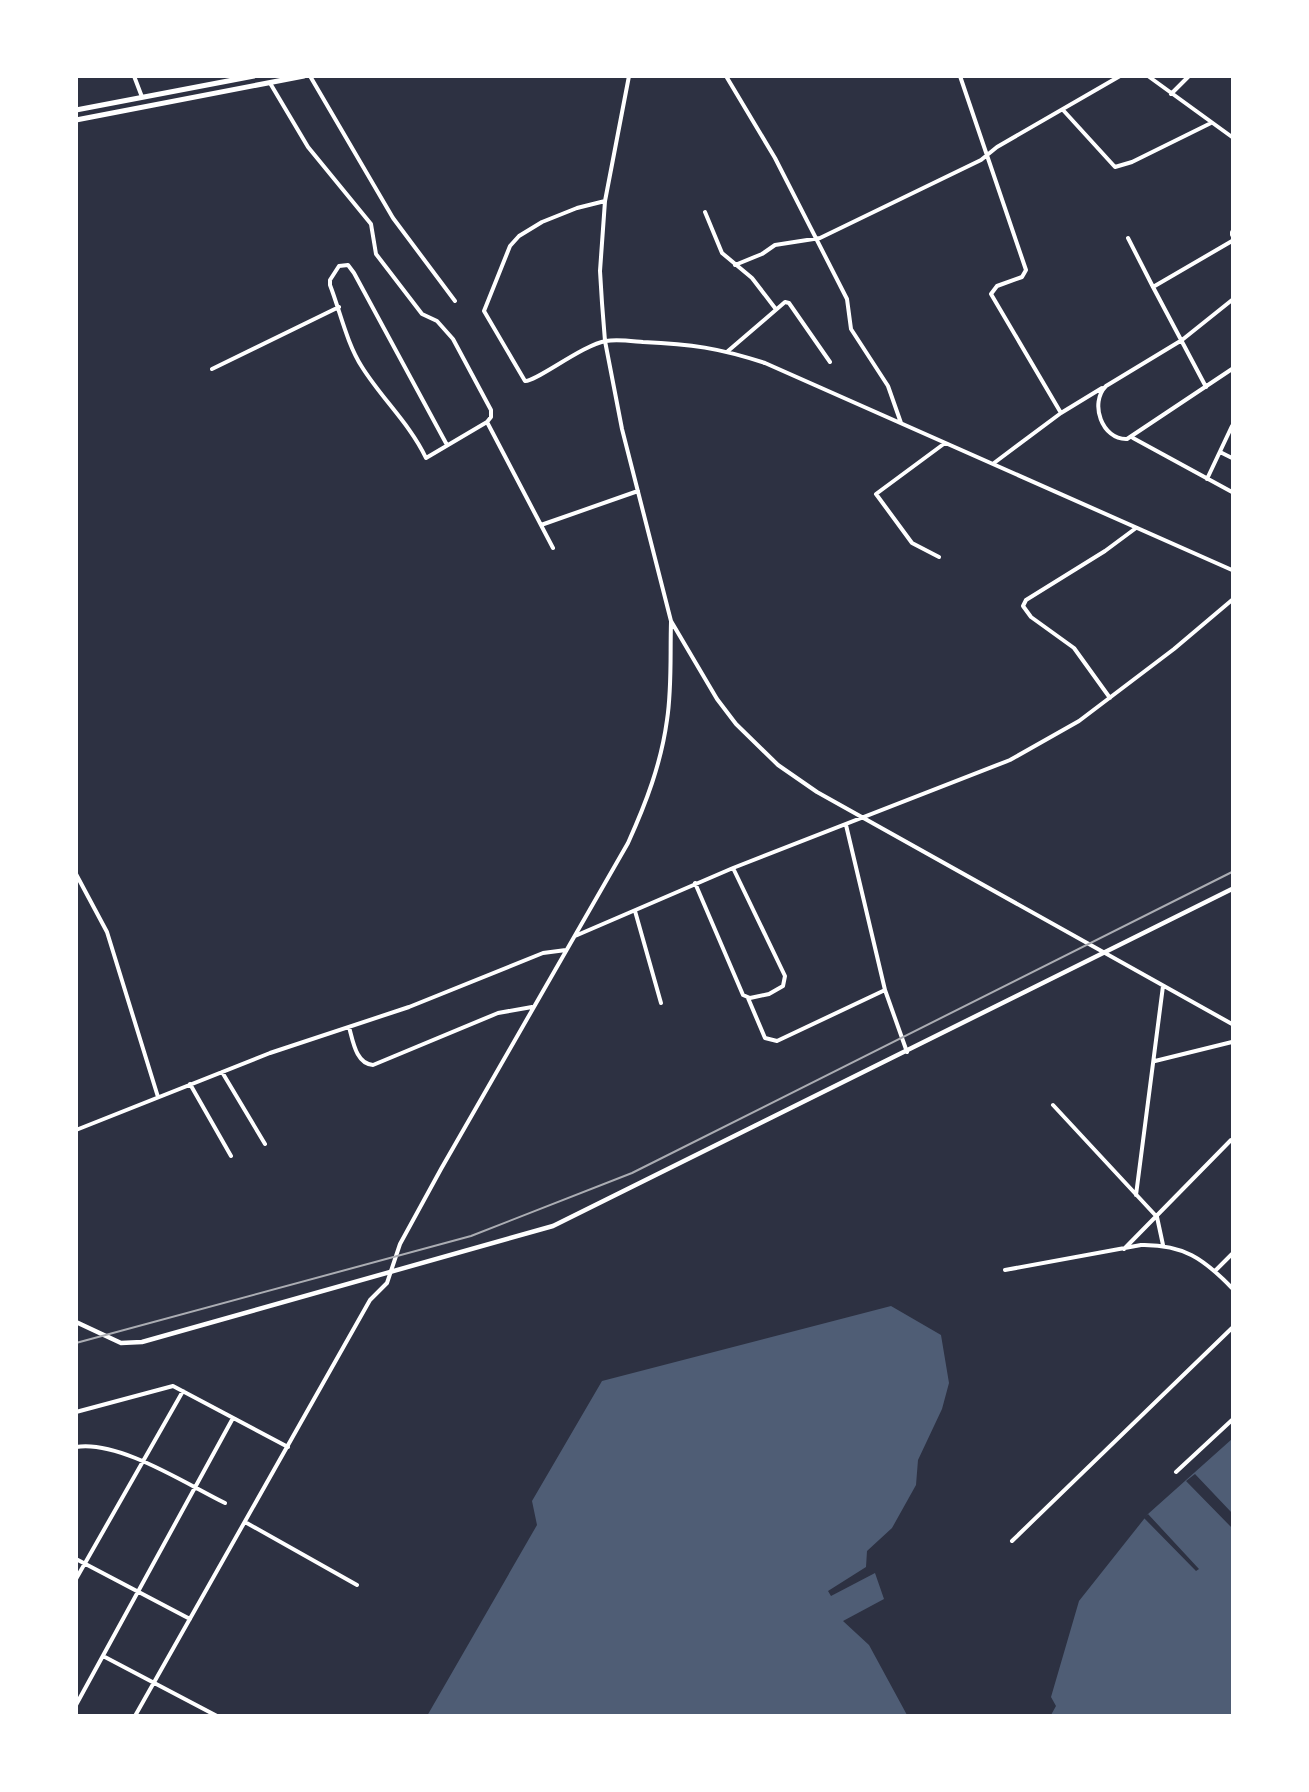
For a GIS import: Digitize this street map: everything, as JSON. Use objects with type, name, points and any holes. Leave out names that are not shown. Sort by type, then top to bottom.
[{"type":"main road","points":[[76,110],[254,76]]},
{"type":"main road","points":[[76,120],[304,76]]},
{"type":"street","points":[[134,76],[142,98]]},
{"type":"street","points":[[310,76],[393,218],[455,301]]},
{"type":"street","points":[[135,1716],[370,1300],[387,1283],[400,1244],[532,1007],[628,843],[647,802],[668,718],[671,621],[622,429],[605,341],[600,271],[605,201],[629,76]]},
{"type":"street","points":[[726,76],[775,158],[847,299],[851,329],[888,386],[902,424]]},
{"type":"street","points":[[960,76],[985,157],[1026,270],[1022,277],[997,286],[991,294],[1061,413]]},
{"type":"street","points":[[735,266],[762,254],[775,244],[815,240],[985,157],[997,147],[1120,76]]},
{"type":"street","points":[[1148,76],[1233,137]]},
{"type":"street","points":[[1172,94],[1189,76]]},
{"type":"street","points":[[270,84],[309,147],[370,224],[376,254],[423,314],[436,321],[453,339],[491,410],[491,417],[487,422],[426,458],[414,434],[380,395],[360,365],[330,280],[335,269],[345,264],[354,273],[447,445]]},
{"type":"street","points":[[1063,110],[1115,167],[1132,162],[1211,123]]},
{"type":"street","points":[[605,201],[550,218],[519,236],[510,246],[484,306],[485,316],[526,382],[538,378],[546,370],[574,353],[605,341],[688,343],[728,351],[765,363],[1233,570]]},
{"type":"street","points":[[705,212],[719,249],[757,284],[775,308]]},
{"type":"street","points":[[1128,238],[1206,387]]},
{"type":"street","points":[[1153,287],[1233,241]]},
{"type":"street","points":[[994,463],[1061,413],[1182,340],[1233,300]]},
{"type":"street","points":[[728,351],[783,302],[789,303],[830,362]]},
{"type":"street","points":[[212,369],[339,307]]},
{"type":"street","points":[[1106,386],[1100,392],[1097,404],[1106,427],[1117,439],[1133,437],[1233,369]]},
{"type":"street","points":[[487,422],[553,548]]},
{"type":"street","points":[[1207,479],[1233,426]]},
{"type":"street","points":[[1133,437],[1233,492]]},
{"type":"street","points":[[939,557],[912,543],[876,494],[945,442]]},
{"type":"street","points":[[1220,452],[1233,458]]},
{"type":"street","points":[[541,525],[638,491]]},
{"type":"street","points":[[1110,698],[1074,648],[1031,617],[1023,606],[1026,600],[1136,528]]},
{"type":"street","points":[[575,936],[695,883],[1010,760],[1079,722],[1233,600]]},
{"type":"street","points":[[671,621],[717,699],[755,744],[778,765],[863,818],[1105,955],[1233,1024]]},
{"type":"street","points":[[846,825],[885,990],[907,1053]]},
{"type":"street","points":[[733,868],[785,976],[785,983],[779,988],[759,997],[748,998]]},
{"type":"street","points":[[76,874],[107,932],[158,1097]]},
{"type":"street","points":[[695,883],[738,985],[748,998],[765,1038],[777,1041],[885,990]]},
{"type":"street","points":[[76,1322],[113,1340],[133,1344],[390,1274],[562,1222],[1105,955],[1233,889]]},
{"type":"street","points":[[635,910],[661,1003]]},
{"type":"street","points":[[76,1130],[270,1053],[349,1028],[543,953],[567,950]]},
{"type":"street","points":[[1136,1195],[1163,986]]},
{"type":"street","points":[[349,1028],[359,1058],[363,1063],[373,1065],[498,1013],[532,1007]]},
{"type":"street","points":[[1155,1061],[1233,1042]]},
{"type":"street","points":[[222,1072],[264,1144]]},
{"type":"street","points":[[190,1084],[231,1156]]},
{"type":"street","points":[[1053,1105],[1157,1216],[1163,1245]]},
{"type":"street","points":[[1123,1249],[1231,1140]]},
{"type":"street","points":[[1005,1270],[1141,1245],[1163,1245],[1192,1255],[1215,1271],[1233,1288]]},
{"type":"street","points":[[1215,1271],[1233,1254]]},
{"type":"street","points":[[1012,1541],[1233,1328]]},
{"type":"street","points":[[76,1412],[173,1386],[288,1447]]},
{"type":"street","points":[[76,1579],[183,1391]]},
{"type":"street","points":[[76,1705],[193,1487],[233,1418]]},
{"type":"street","points":[[1176,1472],[1233,1420]]},
{"type":"street","points":[[76,1447],[111,1448],[225,1503]]},
{"type":"street","points":[[245,1522],[357,1585]]},
{"type":"street","points":[[76,1559],[190,1619]]},
{"type":"street","points":[[103,1655],[217,1716]]},
{"type":"water","points":[[891,1306],[941,1335],[949,1383],[942,1409],[918,1460],[916,1485],[892,1528],[867,1551],[866,1567],[828,1591],[831,1596],[875,1573],[884,1599],[843,1621],[869,1645],[907,1715],[427,1716],[537,1525],[532,1501],[602,1381]]},
{"type":"water","points":[[1232,1439],[1232,1715],[1051,1715],[1056,1706],[1051,1697],[1079,1601],[1148,1514]]},
{"type":"pier","points":[[1195,1474],[1232,1513],[1232,1528],[1186,1481]]},
{"type":"pier","points":[[1148,1514],[1199,1569],[1196,1571],[1144,1518]]},
{"type":"railway","points":[[76,1343],[471,1236],[632,1173],[1232,872]]}]
